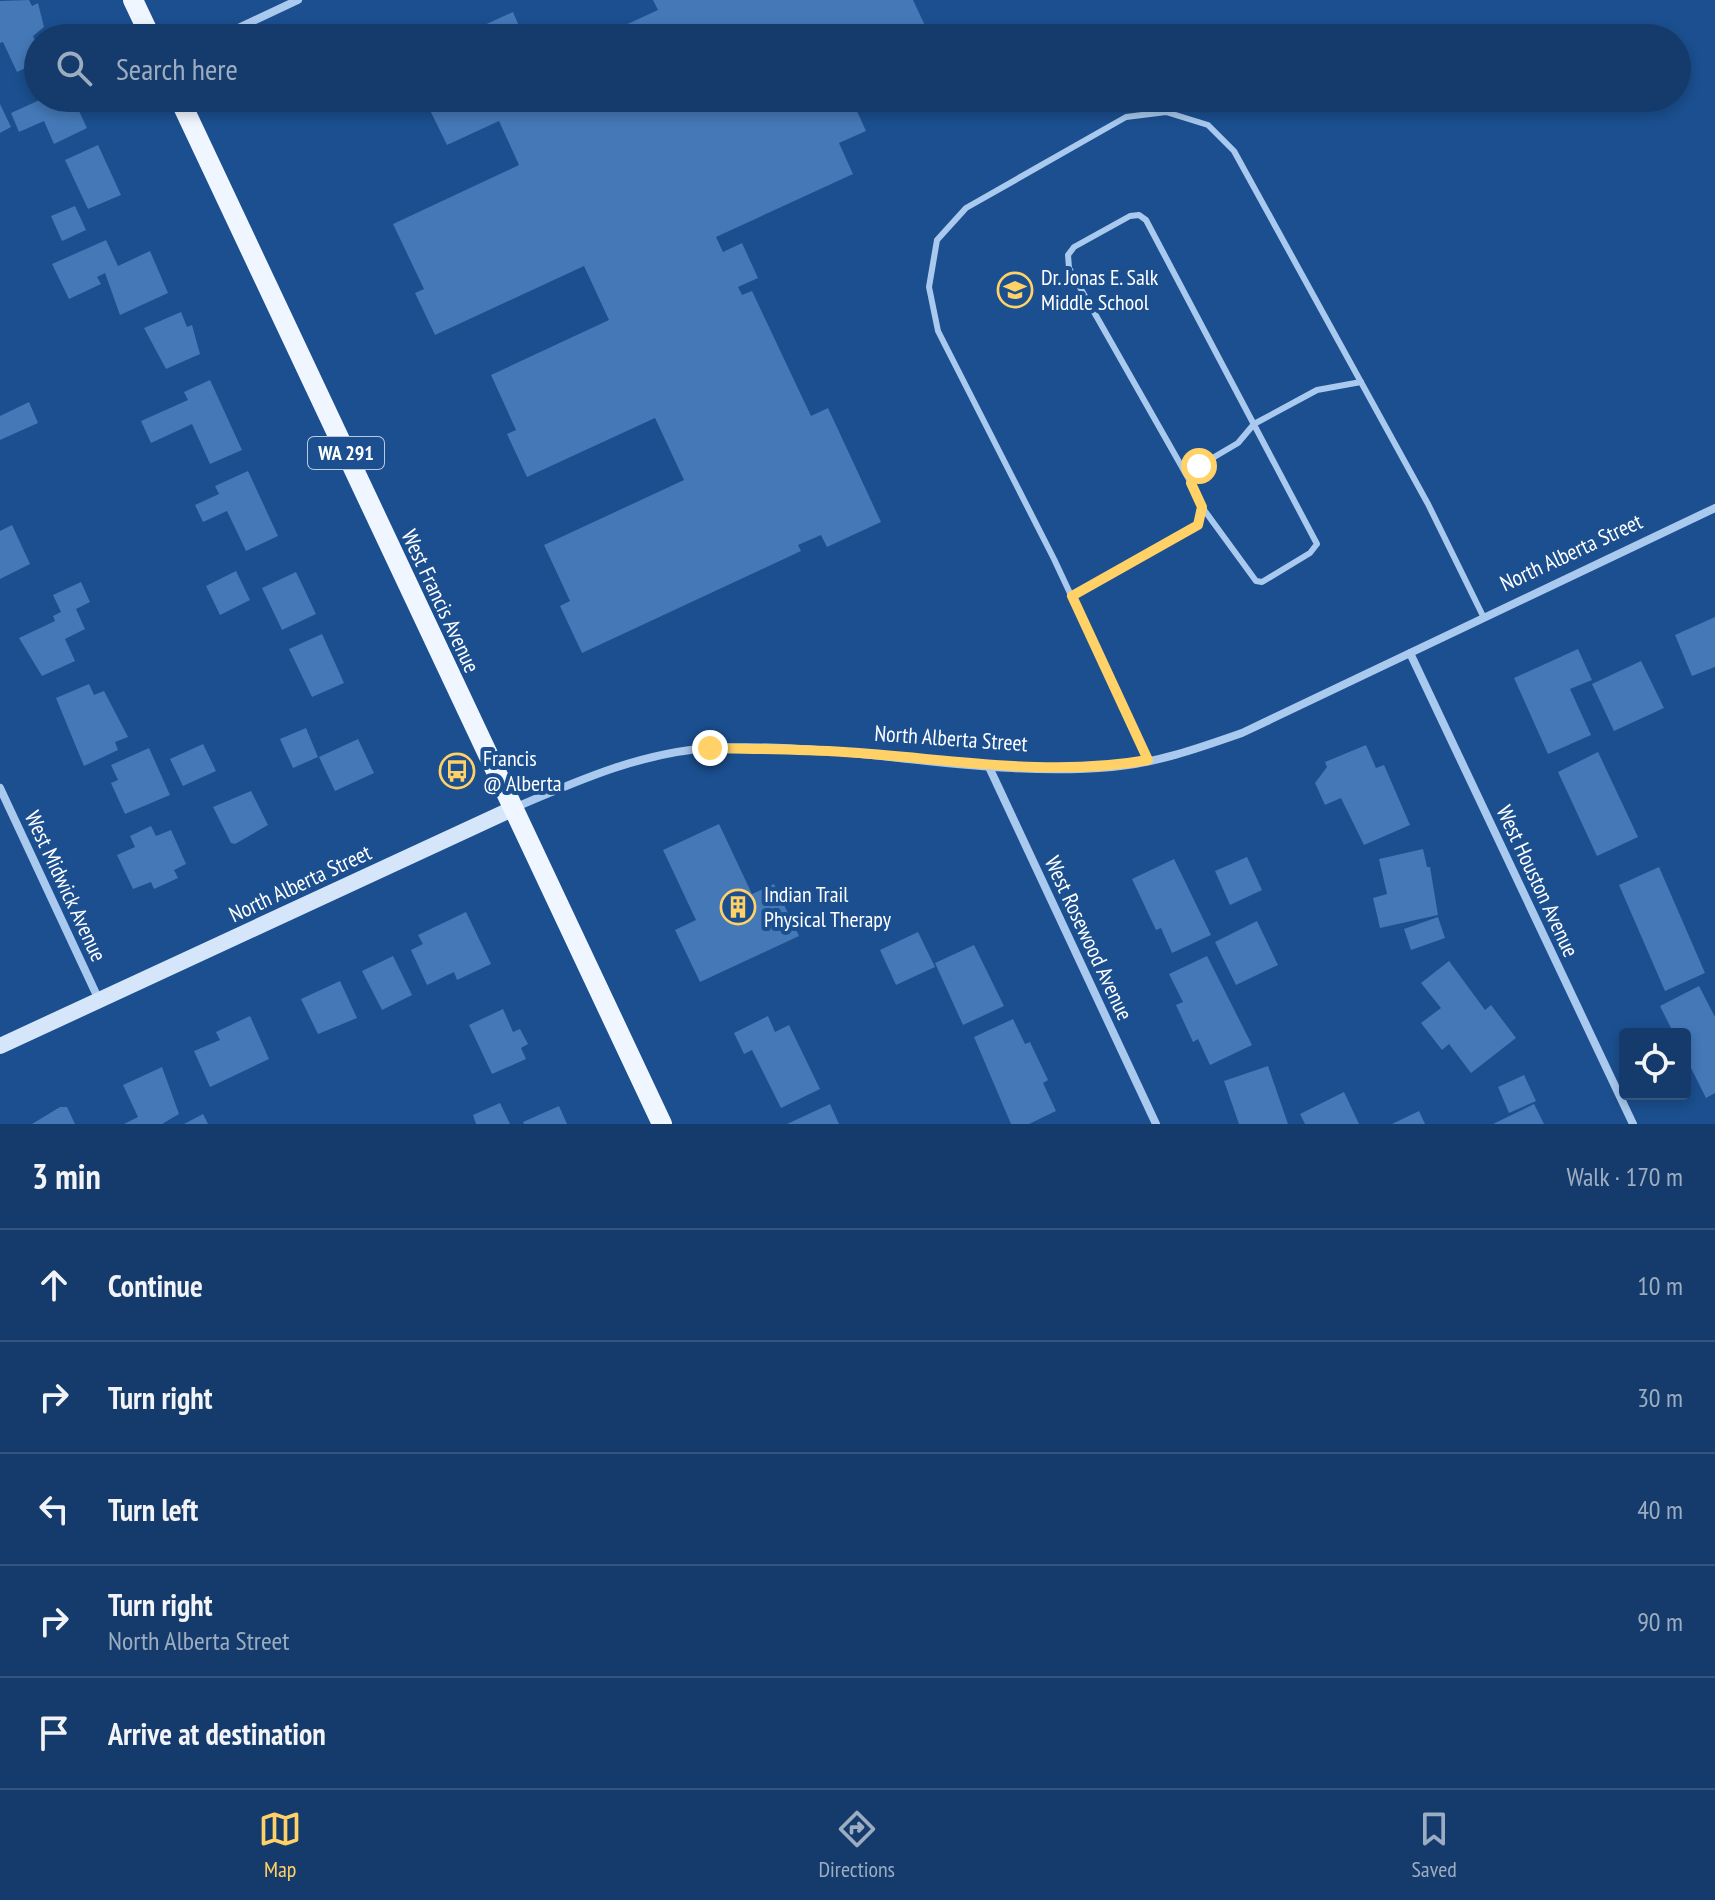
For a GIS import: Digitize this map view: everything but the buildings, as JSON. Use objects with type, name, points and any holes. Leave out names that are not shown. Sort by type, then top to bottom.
[{"type":"main road","points":[[133,0],[144,24]]},
{"type":"main road","name":"West Francis Avenue","points":[[186,112],[662,1124]]},
{"type":"main road","name":"North Alberta Street","points":[[0,1046],[512,809]]},
{"type":"street","points":[[247,24],[298,0]]},
{"type":"street","name":"North Alberta Street","points":[[512,809],[612,767],[710,748],[845,752],[989,767],[1112,767],[1181,755],[1242,733],[1715,508]]},
{"type":"street","name":"West Houston Avenue","points":[[1410,653],[1633,1124]]},
{"type":"street","name":"West Rosewood Avenue","points":[[989,767],[1156,1124]]},
{"type":"street","name":"West Midwick Avenue","points":[[0,788],[99,1000]]},
{"type":"lane","points":[[1148,760],[1072,596],[938,331],[929,287],[937,240],[966,208],[1126,117],[1166,112],[1208,125],[1234,151],[1428,504],[1484,618]]},
{"type":"lane","points":[[1139,215],[1146,220],[1254,424],[1318,540],[1316,548],[1262,582],[1256,581],[1202,507],[1069,268],[1068,255],[1074,247],[1130,216],[1139,215]]},
{"type":"lane","points":[[1191,483],[1199,466],[1238,443],[1254,424],[1317,390],[1361,382]]},
{"type":"lane","points":[[1072,596],[1198,525],[1202,507]]},
{"type":"place","name":"Dr. Jonas E. Salk Middle School","points":[[1015,290]]},
{"type":"place","name":"Francis @ Alberta","points":[[457,771]]},
{"type":"place","name":"Indian Trail Physical Therapy","points":[[738,907]]},
{"type":"route","points":[[710,748],[845,752],[989,767],[1112,767],[1148,760],[1072,596],[1198,525],[1202,507],[1191,483],[1199,466]]}]
